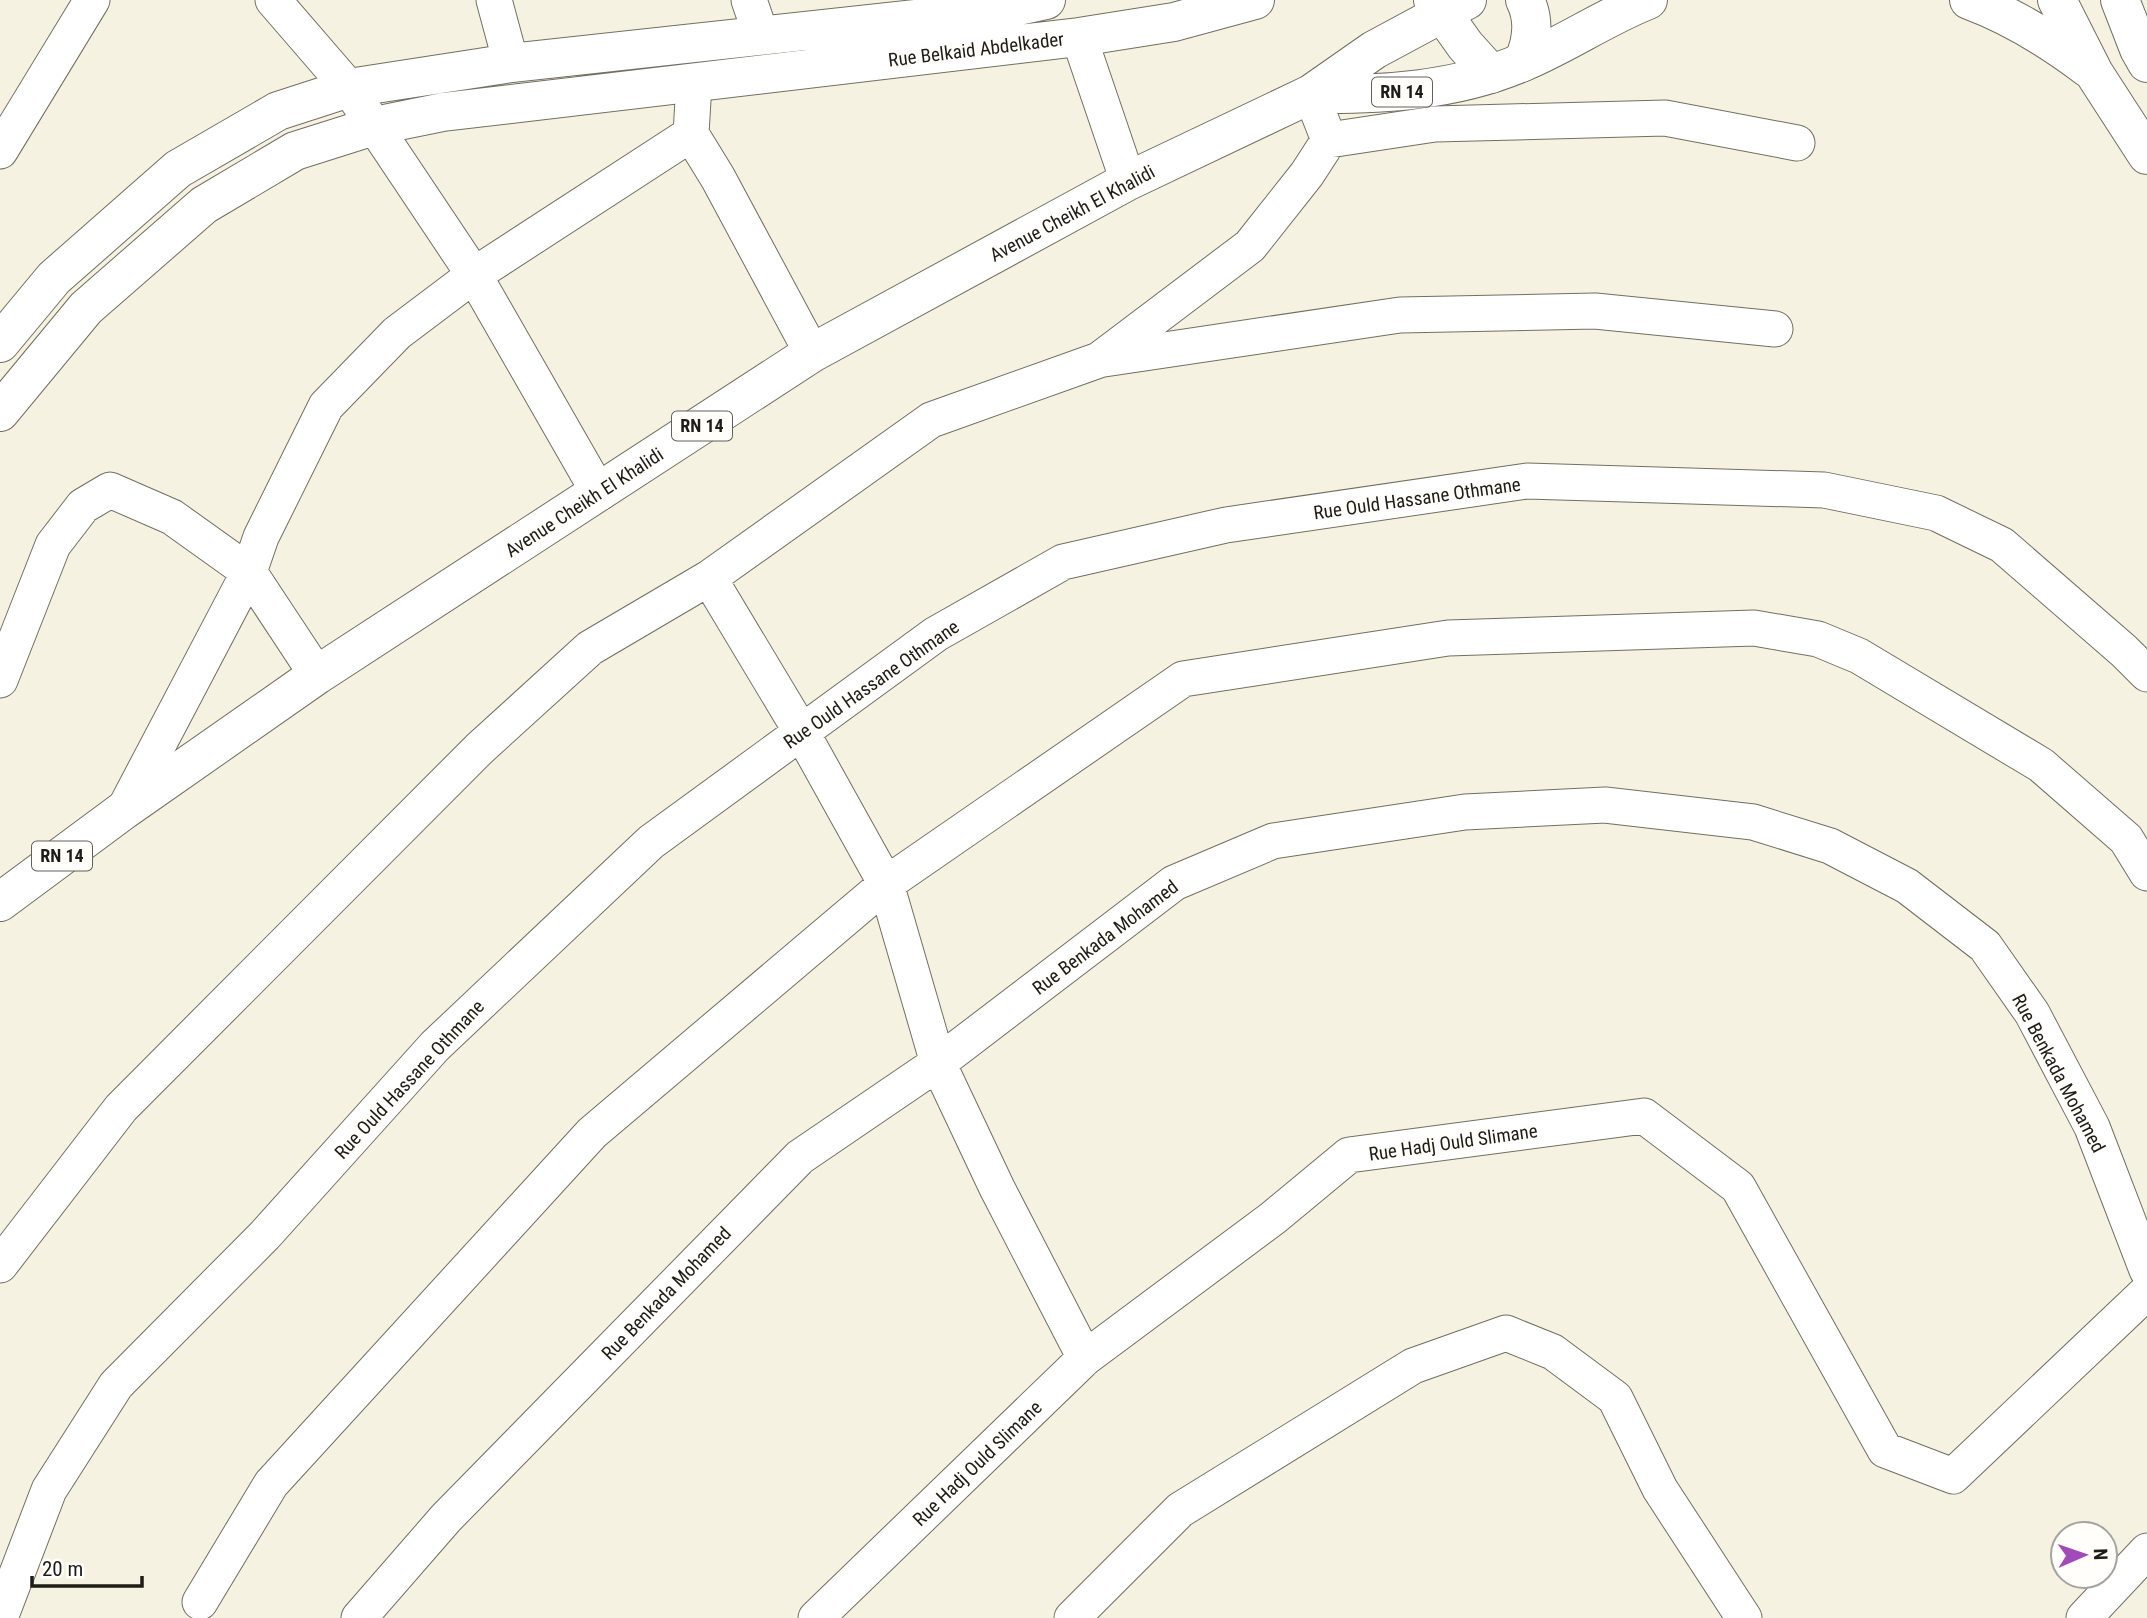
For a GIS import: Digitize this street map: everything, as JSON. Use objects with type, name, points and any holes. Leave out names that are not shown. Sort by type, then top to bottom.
[{"type":"street","points":[[0,151],[92,0]]},
{"type":"street","points":[[273,0],[349,88],[474,275],[599,493]]},
{"type":"street","points":[[494,0],[511,63]]},
{"type":"street","points":[[0,343],[54,278],[178,169],[278,111],[349,88],[511,63],[755,18],[937,8],[1005,9],[1046,0]]},
{"type":"street","name":"Rue Belkaid Abdelkader","points":[[0,412],[86,308],[204,205],[295,151],[374,126],[443,112],[1079,37],[1174,22],[1255,0]]},
{"type":"street","points":[[1447,4],[1465,45],[1507,68],[1529,49],[1531,20],[1525,0]]},
{"type":"street","name":"Avenue Cheikh El Khalidi","points":[[1311,94],[1402,92],[1447,85],[1507,68],[1648,0]]},
{"type":"street","points":[[1969,0],[2021,23],[2094,73]]},
{"type":"street","points":[[2057,0],[2094,73],[2147,155]]},
{"type":"street","points":[[2120,0],[2147,63]]},
{"type":"street","name":"Avenue Cheikh El Khalidi","points":[[0,902],[124,810],[317,675],[812,353],[1128,181],[1311,94],[1447,4]]},
{"type":"street","points":[[1079,37],[1128,181]]},
{"type":"street","points":[[694,83],[691,134],[718,178],[812,353]]},
{"type":"street","points":[[1311,94],[1329,140]]},
{"type":"street","points":[[1099,360],[1250,246],[1307,174],[1329,140],[1435,124],[1665,118],[1797,143]]},
{"type":"street","points":[[124,810],[248,572],[261,537],[326,406],[397,333],[474,275],[691,134]]},
{"type":"street","points":[[0,1265],[121,1108],[479,749],[590,648],[709,578],[931,420],[1099,360],[1400,315],[1595,311],[1775,329]]},
{"type":"street","name":"Rue Ould Hassane Othmane","points":[[0,1618],[49,1490],[116,1385],[265,1235],[435,1046],[651,842],[936,634],[1063,562],[1226,525],[1527,481],[1825,489],[1936,513],[2003,545],[2147,674]]},
{"type":"street","points":[[0,680],[53,545],[83,506],[110,489],[172,517],[248,572],[317,675]]},
{"type":"street","points":[[709,578],[802,733],[886,884],[937,1063],[997,1188],[1085,1358]]},
{"type":"street","points":[[201,1602],[271,1484],[592,1133],[886,884],[1183,680],[1448,638],[1754,628],[1818,639],[1859,656],[2041,765],[2126,839],[2147,873]]},
{"type":"street","name":"Rue Benkada Mohamed","points":[[359,1618],[446,1517],[800,1157],[937,1063],[1174,883],[1273,841],[1465,812],[1605,805],[1753,822],[1830,846],[1907,886],[1985,946],[2032,1013],[2092,1127],[2147,1270]]},
{"type":"street","name":"Rue Hadj Ould Slimane","points":[[816,1618],[1085,1358],[1273,1218],[1349,1155],[1644,1116],[1738,1187],[1885,1450],[1953,1476],[2147,1292]]},
{"type":"street","points":[[1072,1618],[1180,1510],[1413,1366],[1506,1333],[1553,1352],[1615,1398],[1660,1489],[1744,1618]]},
{"type":"street","points":[[2084,1618],[2147,1551]]}]
